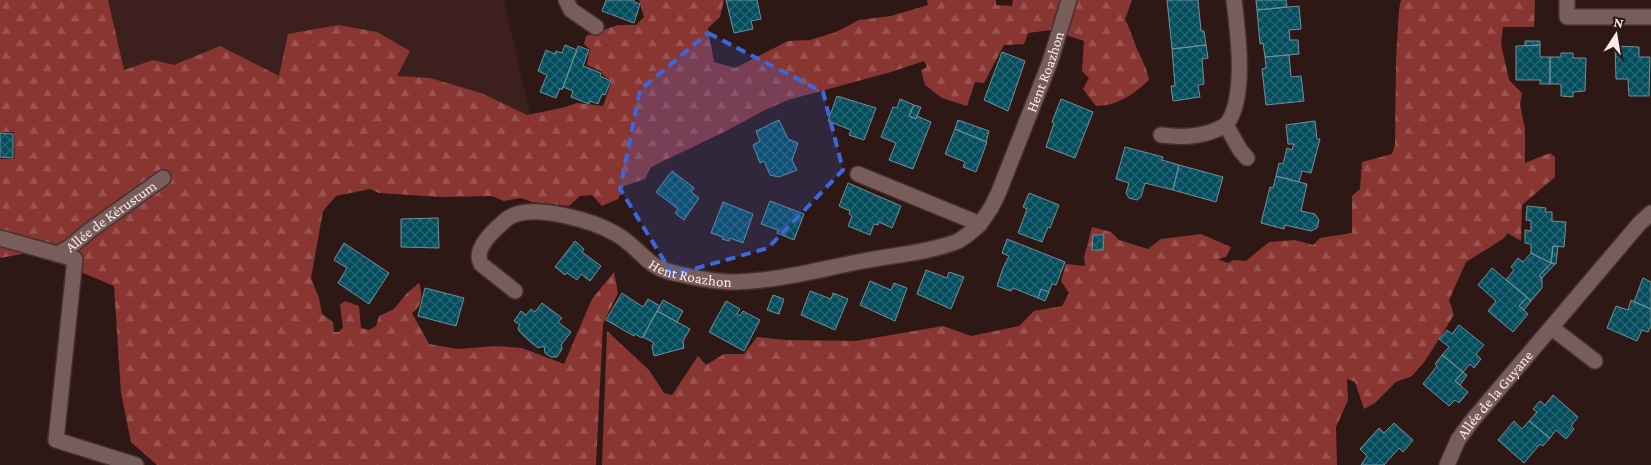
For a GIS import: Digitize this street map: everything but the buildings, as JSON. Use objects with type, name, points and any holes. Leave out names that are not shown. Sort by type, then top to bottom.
[{"type":"street","points":[[566,0],[570,10],[596,27]]},
{"type":"street","name":"Hent Roazhon","points":[[515,291],[481,264],[479,253],[504,221],[514,215],[523,213],[556,214],[587,222],[616,234],[655,266],[667,272],[700,279],[734,282],[777,277],[924,250],[957,241],[967,236],[980,224],[998,194],[1050,62],[1068,0]]},
{"type":"street","points":[[1161,135],[1195,136],[1217,130],[1226,125],[1235,111],[1239,91],[1234,0]]},
{"type":"street","points":[[1567,0],[1567,17],[1651,17]]},
{"type":"street","points":[[1226,125],[1240,150],[1247,158]]},
{"type":"street","points":[[858,174],[980,224]]},
{"type":"street","name":"Allée de Kérustum","points":[[0,238],[57,254],[70,248],[89,231],[163,178]]},
{"type":"street","name":"Allée de la Guyane","points":[[1447,465],[1458,440],[1471,422],[1651,212]]},
{"type":"street","points":[[57,254],[75,259],[56,440],[136,465]]},
{"type":"street","points":[[1552,328],[1595,361]]},
{"type":"highlighted area","points":[[708,33],[823,92],[843,170],[768,248],[673,275],[620,189],[640,90]]},
{"type":"shaded area","points":[[0,0],[504,0],[539,153],[0,197]]},
{"type":"green space","points":[[0,0],[108,0],[124,70],[153,60],[174,65],[220,46],[279,76],[288,34],[338,25],[377,32],[410,51],[397,76],[430,78],[481,93],[527,115],[577,103],[603,106],[612,81],[603,75],[601,71],[587,65],[590,49],[584,44],[586,36],[618,25],[636,25],[644,17],[639,0],[724,0],[720,17],[708,28],[714,62],[735,68],[788,41],[810,40],[836,32],[859,20],[891,16],[928,5],[927,0],[996,0],[996,5],[1012,6],[1013,0],[1132,0],[1125,19],[1146,68],[1149,80],[1125,98],[1111,104],[1096,106],[1083,89],[1089,78],[1082,71],[1084,41],[1051,30],[1028,33],[1024,44],[1004,45],[984,83],[975,82],[967,106],[942,98],[925,85],[921,70],[927,67],[924,61],[788,100],[765,110],[651,167],[645,179],[624,186],[618,199],[602,206],[592,195],[580,196],[569,206],[532,202],[521,198],[504,201],[492,196],[441,197],[379,193],[370,189],[336,196],[323,211],[311,278],[319,298],[322,314],[333,322],[334,332],[339,332],[343,327],[340,305],[345,301],[359,306],[361,328],[369,330],[376,326],[379,316],[394,309],[407,293],[419,283],[421,300],[418,307],[412,313],[429,344],[458,349],[496,346],[522,348],[564,364],[592,299],[614,272],[618,293],[603,324],[596,465],[157,465],[131,442],[121,393],[114,286],[33,252],[0,258],[0,159],[15,159],[14,132],[0,132]]},
{"type":"green space","points":[[1401,0],[1535,0],[1534,27],[1503,27],[1501,44],[1509,80],[1522,93],[1520,105],[1525,129],[1525,163],[1550,153],[1555,157],[1555,177],[1522,205],[1521,241],[1508,233],[1503,239],[1466,262],[1449,300],[1454,315],[1425,361],[1412,376],[1396,382],[1375,403],[1364,409],[1355,382],[1347,379],[1348,400],[1336,427],[1337,465],[602,465],[607,331],[649,370],[664,393],[672,395],[698,356],[706,365],[724,354],[744,354],[757,337],[785,340],[856,341],[943,326],[971,336],[1019,326],[1034,311],[1062,306],[1069,293],[1061,281],[1066,264],[1085,266],[1084,258],[1092,227],[1111,232],[1119,240],[1148,249],[1161,239],[1201,234],[1231,247],[1226,257],[1218,259],[1228,263],[1233,260],[1246,261],[1269,242],[1295,240],[1313,245],[1320,238],[1352,233],[1352,196],[1360,189],[1362,162],[1392,154],[1395,145],[1396,60]]}]
